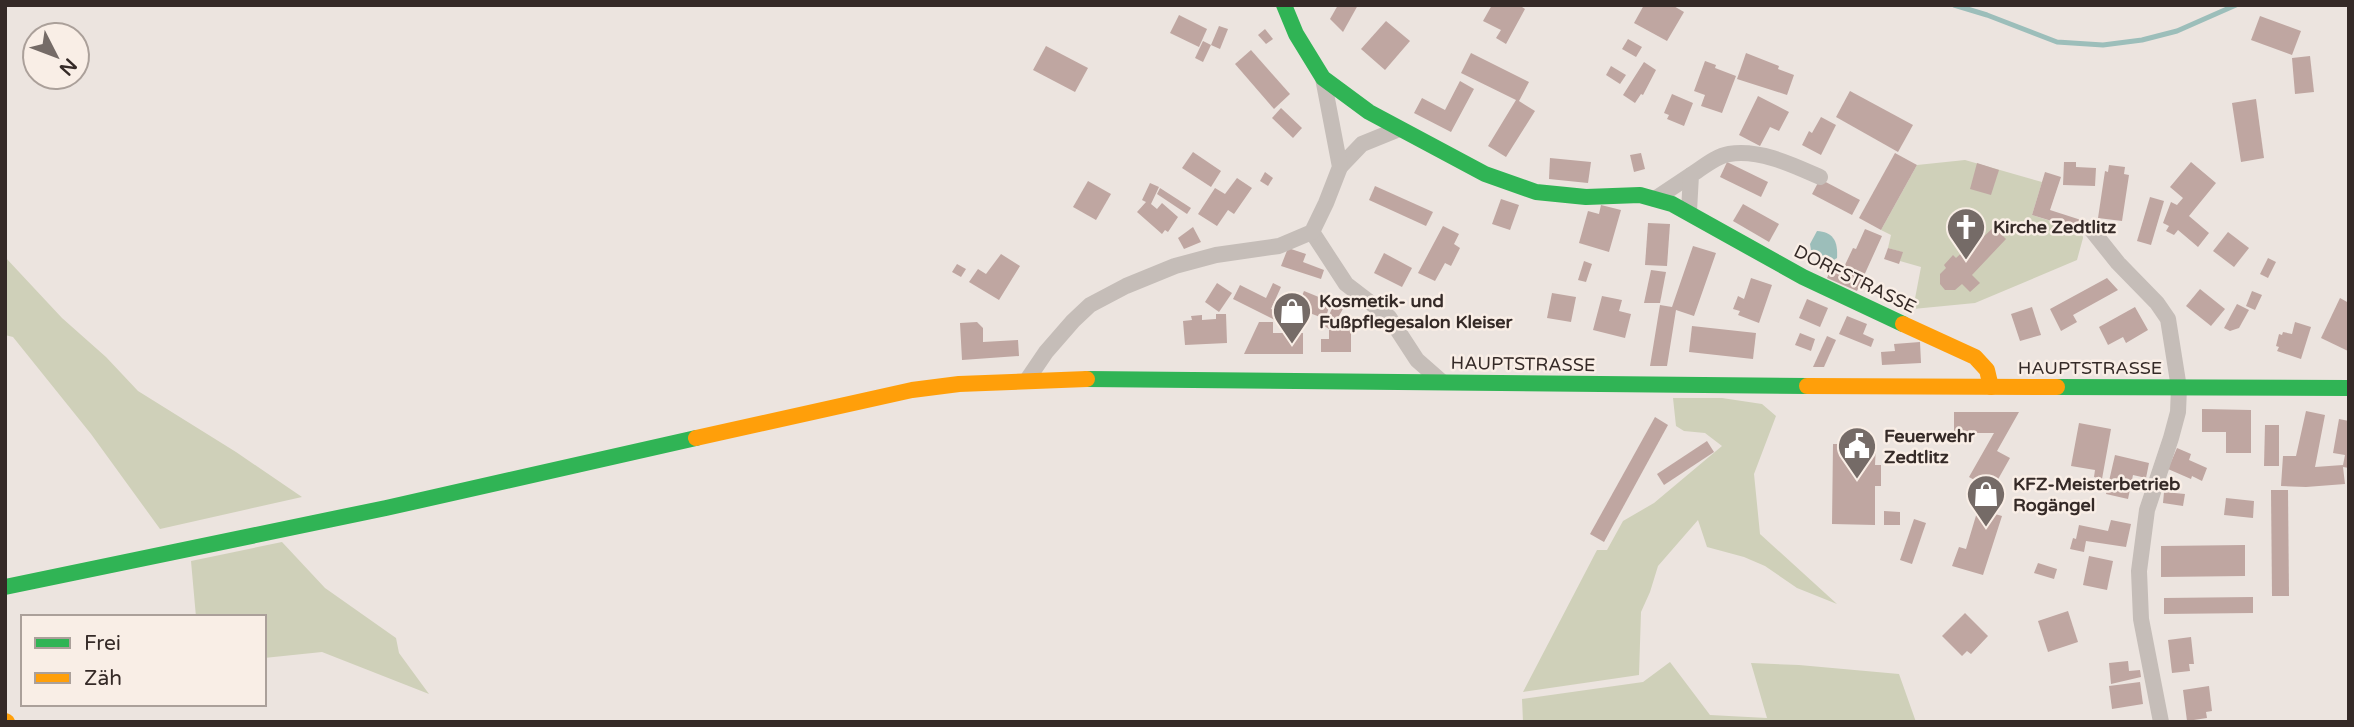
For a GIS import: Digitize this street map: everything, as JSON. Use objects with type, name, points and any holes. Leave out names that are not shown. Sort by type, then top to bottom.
[{"type":"main road","name":"DORFSTRASSE","points":[[1284,5],[1296,34],[1323,78],[1399,129],[1485,174],[1536,192],[1587,197],[1640,195],[1689,211],[1803,277],[1975,358],[1985,365],[1990,373],[1991,387]]},
{"type":"main road","name":"HAUPTSTRASSE","points":[[5,587],[386,508],[869,399],[947,386],[1027,380],[1116,378],[2349,388]]},
{"type":"street","name":"DORFSTRASSE","points":[[1323,78],[1339,167]]},
{"type":"street","points":[[1027,380],[1046,352],[1073,321],[1090,305],[1126,286],[1175,266],[1216,255],[1279,246],[1312,232],[1339,167],[1362,144],[1399,129]]},
{"type":"street","points":[[1655,199],[1728,154],[1748,154],[1780,160],[1820,177]]},
{"type":"street","points":[[1689,211],[1691,175]]},
{"type":"street","name":"HAUPTSTRASSE","points":[[2090,228],[2168,319],[2179,388]]},
{"type":"street","points":[[1312,232],[1346,284],[1389,317],[1417,360],[1442,382]]},
{"type":"street","points":[[2161,722],[2144,638],[2139,571],[2147,510],[2178,412],[2179,388]]},
{"type":"green space","points":[[1965,160],[2042,182],[2032,215],[2082,231],[2083,238],[2077,260],[1975,303],[1913,309],[1921,267],[1900,261],[1902,252],[1888,248],[1891,235],[1881,230],[1917,165]]},
{"type":"green space","points":[[5,257],[62,318],[106,357],[138,391],[302,497],[160,529],[91,434],[13,337],[5,335]]},
{"type":"green space","points":[[1673,398],[1722,398],[1762,404],[1776,416],[1754,474],[1760,534],[1837,604],[1797,588],[1765,566],[1707,547],[1698,520],[1658,566],[1641,612],[1639,675],[1523,692],[1597,550],[1607,550],[1623,521],[1654,503],[1722,446],[1705,433],[1684,431],[1676,426]]},
{"type":"green space","points":[[282,542],[325,588],[396,638],[399,653],[429,694],[322,652],[266,658],[266,615],[196,615],[191,561]]},
{"type":"green space","points":[[1670,662],[1710,715],[1767,718],[1751,663],[1899,674],[1916,722],[1523,722],[1522,699],[1643,682]]},
{"type":"water","points":[[1817,231],[1827,233],[1834,239],[1837,258],[1832,261],[1811,250],[1810,244]]},
{"type":"building","points":[[1338,5],[1358,5],[1343,32],[1330,19]]},
{"type":"building","points":[[1492,5],[1519,5],[1525,9],[1506,44],[1496,38],[1501,30],[1483,21]]},
{"type":"building","points":[[1644,5],[1672,5],[1684,12],[1667,41],[1634,23]]},
{"type":"building","points":[[1179,15],[1207,29],[1199,47],[1170,33]]},
{"type":"building","points":[[2260,16],[2301,31],[2292,55],[2251,40]]},
{"type":"building","points":[[1386,21],[1410,41],[1385,70],[1361,49]]},
{"type":"building","points":[[1219,26],[1228,29],[1220,49],[1211,45]]},
{"type":"building","points":[[1265,29],[1273,39],[1266,44],[1258,35]]},
{"type":"building","points":[[1628,39],[1642,47],[1636,57],[1622,49]]},
{"type":"building","points":[[1203,41],[1211,45],[1203,62],[1195,58]]},
{"type":"building","points":[[1046,46],[1088,68],[1075,92],[1033,70]]},
{"type":"building","points":[[1251,50],[1290,94],[1274,109],[1235,64]]},
{"type":"building","points":[[1471,53],[1529,82],[1519,101],[1535,111],[1506,157],[1488,146],[1516,100],[1461,73]]},
{"type":"building","points":[[1746,53],[1794,75],[1787,95],[1737,79]]},
{"type":"building","points":[[2310,56],[2314,92],[2295,94],[2292,58]]},
{"type":"building","points":[[1705,61],[1736,76],[1722,113],[1701,106],[1705,95],[1694,91]]},
{"type":"building","points":[[1644,62],[1656,70],[1643,95],[1641,94],[1635,103],[1623,95]]},
{"type":"building","points":[[1611,66],[1626,75],[1620,84],[1606,75]]},
{"type":"building","points":[[1460,81],[1474,89],[1451,132],[1414,113],[1422,98],[1445,110]]},
{"type":"building","points":[[1850,91],[1913,125],[1898,152],[1836,117]]},
{"type":"building","points":[[1672,94],[1693,103],[1684,126],[1667,119],[1669,115],[1664,113]]},
{"type":"building","points":[[1758,96],[1789,112],[1779,131],[1770,127],[1760,146],[1739,135]]},
{"type":"building","points":[[2256,99],[2264,158],[2241,162],[2232,103]]},
{"type":"building","points":[[1281,108],[1302,128],[1293,138],[1272,118]]},
{"type":"building","points":[[1821,117],[1836,125],[1821,155],[1802,145]]},
{"type":"building","points":[[1193,152],[1221,171],[1211,187],[1182,168]]},
{"type":"building","points":[[1641,153],[1645,169],[1634,172],[1630,155]]},
{"type":"building","points":[[1895,153],[1917,165],[1881,230],[1859,218]]},
{"type":"building","points":[[1550,158],[1591,162],[1588,183],[1549,179]]},
{"type":"building","points":[[1727,162],[1768,182],[1761,197],[1720,177]]},
{"type":"building","points":[[2064,162],[2076,162],[2076,167],[2096,168],[2095,186],[2063,185]]},
{"type":"building","points":[[2191,162],[2216,183],[2189,216],[2209,233],[2198,247],[2178,230],[2174,235],[2166,231],[2169,226],[2163,223],[2171,202],[2177,205],[2183,198],[2170,187]]},
{"type":"building","points":[[1977,163],[1999,170],[1991,195],[1970,189]]},
{"type":"building","points":[[2109,165],[2125,167],[2124,174],[2129,175],[2122,221],[2098,218],[2105,171],[2108,172]]},
{"type":"building","points":[[1265,172],[1273,178],[1268,186],[1260,181]]},
{"type":"building","points":[[2045,172],[2061,177],[2050,210],[2081,220],[2078,229],[2032,215]]},
{"type":"building","points":[[1237,178],[1252,188],[1234,214],[1228,210],[1217,226],[1198,214],[1215,188],[1225,194]]},
{"type":"building","points":[[1820,179],[1860,200],[1852,215],[1812,194]]},
{"type":"building","points":[[1088,181],[1111,194],[1096,220],[1073,207]]},
{"type":"building","points":[[1150,183],[1159,187],[1151,204],[1157,209],[1162,203],[1178,217],[1168,232],[1165,230],[1162,234],[1137,212],[1146,202],[1142,200]]},
{"type":"building","points":[[1375,186],[1433,212],[1426,226],[1369,200]]},
{"type":"building","points":[[1160,188],[1191,208],[1187,214],[1157,194]]},
{"type":"building","points":[[2150,197],[2164,201],[2151,245],[2137,241]]},
{"type":"building","points":[[1501,199],[1519,205],[1510,230],[1492,224]]},
{"type":"building","points":[[1743,204],[1779,224],[1769,242],[1733,221]]},
{"type":"building","points":[[1601,205],[1621,210],[1609,252],[1579,243],[1588,211],[1599,214]]},
{"type":"building","points":[[1648,223],[1670,224],[1667,266],[1645,265]]},
{"type":"building","points":[[1443,226],[1459,234],[1454,244],[1460,248],[1451,266],[1445,263],[1435,281],[1418,273]]},
{"type":"building","points":[[1193,227],[1201,242],[1184,249],[1178,238]]},
{"type":"building","name":"Kirche Zedtlitz","points":[[1994,227],[2006,239],[1972,275],[1980,283],[1970,292],[1962,284],[1955,290],[1945,290],[1940,284],[1940,274],[1946,268],[1944,265],[1953,255],[1956,258]]},
{"type":"building","points":[[1865,229],[1882,236],[1857,291],[1827,278],[1833,265],[1844,267]]},
{"type":"building","points":[[2228,232],[2249,248],[2234,267],[2213,251]]},
{"type":"building","points":[[1693,246],[1716,253],[1694,316],[1676,310],[1667,366],[1650,366],[1660,305],[1672,307]]},
{"type":"building","points":[[1288,248],[1306,254],[1303,262],[1324,270],[1321,279],[1281,266]]},
{"type":"building","points":[[1888,248],[1903,252],[1899,264],[1884,259]]},
{"type":"building","points":[[1384,253],[1412,268],[1402,287],[1374,273]]},
{"type":"building","points":[[1001,254],[1020,266],[999,300],[969,282],[978,269],[986,274]]},
{"type":"building","points":[[2268,258],[2276,262],[2268,278],[2260,274]]},
{"type":"building","points":[[1584,261],[1592,264],[1586,282],[1578,280]]},
{"type":"building","points":[[957,264],[966,269],[961,277],[952,272]]},
{"type":"building","points":[[1651,270],[1666,272],[1660,303],[1644,303]]},
{"type":"building","points":[[1751,278],[1772,285],[1759,323],[1738,315],[1740,311],[1733,309],[1738,296],[1744,299]]},
{"type":"building","points":[[2107,278],[2118,290],[2073,315],[2077,322],[2061,331],[2050,309]]},
{"type":"building","points":[[1217,283],[1232,293],[1219,312],[1205,302]]},
{"type":"building","points":[[1273,283],[1281,287],[1271,309],[1279,312],[1275,320],[1233,299],[1240,285],[1266,298]]},
{"type":"building","points":[[2200,289],[2225,309],[2211,326],[2186,306]]},
{"type":"building","points":[[1304,291],[1331,302],[1325,319],[1297,308]]},
{"type":"building","points":[[2252,291],[2262,295],[2255,310],[2246,306]]},
{"type":"building","points":[[1552,293],[1576,297],[1571,322],[1547,318]]},
{"type":"building","points":[[1602,296],[1622,300],[1619,311],[1631,314],[1625,338],[1593,330]]},
{"type":"building","points":[[2340,298],[2349,303],[2348,351],[2321,338]]},
{"type":"building","points":[[1807,299],[1828,308],[1820,327],[1799,318]]},
{"type":"building","points":[[1335,302],[1344,307],[1331,330],[1324,326]]},
{"type":"building","points":[[2237,304],[2249,310],[2239,328],[2230,331],[2224,328]]},
{"type":"building","points":[[2032,307],[2041,335],[2020,341],[2011,314]]},
{"type":"building","points":[[2135,307],[2148,330],[2126,343],[2123,337],[2108,345],[2099,327]]},
{"type":"building","points":[[1216,314],[1226,314],[1227,343],[1185,345],[1183,321],[1192,320],[1191,316],[1202,315],[1202,320],[1216,319]]},
{"type":"building","points":[[1847,316],[1867,324],[1863,334],[1874,339],[1871,347],[1839,334]]},
{"type":"building","points":[[977,322],[983,328],[983,342],[1018,340],[1019,356],[962,360],[960,323]]},
{"type":"building","points":[[1259,322],[1273,322],[1273,333],[1303,333],[1303,354],[1244,354]]},
{"type":"building","points":[[2295,322],[2311,327],[2301,359],[2277,351],[2279,347],[2276,346],[2279,334],[2292,334]]},
{"type":"building","points":[[1692,326],[1756,333],[1753,359],[1689,352]]},
{"type":"building","points":[[1329,330],[1351,330],[1351,352],[1321,352],[1321,339],[1329,339]]},
{"type":"building","points":[[1800,333],[1815,339],[1811,351],[1795,345]]},
{"type":"building","points":[[1827,336],[1836,340],[1824,367],[1813,367]]},
{"type":"building","points":[[1920,342],[1921,363],[1882,365],[1881,352],[1895,351],[1894,344]]},
{"type":"building","points":[[2202,409],[2251,410],[2251,453],[2226,453],[2226,432],[2202,432]]},
{"type":"building","points":[[2306,411],[2325,415],[2315,467],[2343,465],[2345,455],[2333,453],[2339,419],[2349,421],[2349,468],[2343,467],[2345,484],[2281,486],[2283,456],[2296,456]]},
{"type":"building","points":[[1954,412],[2019,412],[1997,451],[2010,458],[1992,490],[1969,477],[1994,433],[1954,433]]},
{"type":"building","points":[[1655,417],[1668,425],[1604,542],[1590,534]]},
{"type":"building","points":[[2079,423],[2111,429],[2102,479],[2094,477],[2095,470],[2071,466]]},
{"type":"building","points":[[2265,425],[2279,425],[2279,466],[2264,466]]},
{"type":"building","points":[[1707,441],[1714,452],[1664,485],[1657,474]]},
{"type":"building","name":"Feuerwehr Zedtlitz","points":[[1833,444],[1876,444],[1875,465],[1881,465],[1881,486],[1875,486],[1875,525],[1832,524]]},
{"type":"building","points":[[2177,448],[2191,454],[2189,460],[2207,468],[2202,481],[2168,469]]},
{"type":"building","points":[[2115,455],[2149,463],[2146,478],[2133,475],[2128,499],[2106,494]]},
{"type":"building","points":[[2271,490],[2288,490],[2289,596],[2272,596]]},
{"type":"building","points":[[2164,492],[2185,494],[2183,506],[2163,503]]},
{"type":"building","points":[[2226,498],[2254,501],[2253,518],[2224,515]]},
{"type":"building","points":[[1978,509],[2002,516],[1983,575],[1952,566],[1959,547],[1966,549]]},
{"type":"building","points":[[1884,511],[1900,512],[1900,525],[1884,525]]},
{"type":"building","points":[[1914,519],[1926,523],[1912,564],[1900,560]]},
{"type":"building","points":[[2111,520],[2131,524],[2126,547],[2086,541],[2084,552],[2070,549],[2073,538],[2076,539],[2079,525],[2108,531]]},
{"type":"building","points":[[2245,545],[2245,576],[2161,577],[2161,546]]},
{"type":"building","points":[[2089,556],[2113,561],[2107,590],[2083,585]]},
{"type":"building","points":[[2038,563],[2057,569],[2054,579],[2034,573]]},
{"type":"building","points":[[2253,597],[2253,613],[2164,614],[2164,598]]},
{"type":"building","points":[[2068,611],[2078,642],[2048,652],[2038,621]]},
{"type":"building","points":[[1965,613],[1988,636],[1971,654],[1967,651],[1962,656],[1942,636]]},
{"type":"building","points":[[2191,637],[2194,664],[2189,664],[2190,671],[2172,673],[2168,640]]},
{"type":"building","points":[[2128,661],[2129,671],[2140,670],[2141,677],[2111,684],[2109,663]]},
{"type":"building","points":[[2140,682],[2143,704],[2112,709],[2109,686]]},
{"type":"building","points":[[2209,686],[2212,711],[2206,712],[2207,718],[2187,721],[2183,690]]},
{"type":"waterway","points":[[1954,5],[2057,42],[2103,45],[2142,40],[2177,31],[2236,5]]},
{"type":"traffic: fast","points":[[1284,5],[1296,34],[1323,78],[1369,112],[1485,174],[1536,192],[1586,197],[1640,195],[1672,204],[1803,277],[1903,324]]},
{"type":"traffic: fast","points":[[1087,379],[1807,386]]},
{"type":"traffic: fast","points":[[2057,387],[2349,388]]},
{"type":"traffic: fast","points":[[5,587],[386,508],[696,438]]},
{"type":"traffic: slow","points":[[1903,324],[1975,357],[1987,370],[1991,387]]},
{"type":"traffic: slow","points":[[696,438],[912,390],[959,384],[1087,379]]},
{"type":"traffic: slow","points":[[1807,386],[2057,387]]},
{"type":"place","name":"Kirche Zedtlitz","points":[[1966,261]]},
{"type":"place","name":"Kosmetik- und Fußpflegesalon Kleiser","points":[[1292,345]]},
{"type":"place","name":"Feuerwehr Zedtlitz","points":[[1857,480]]},
{"type":"place","name":"KFZ-Meisterbetrieb Rogängel","points":[[1986,528]]}]
